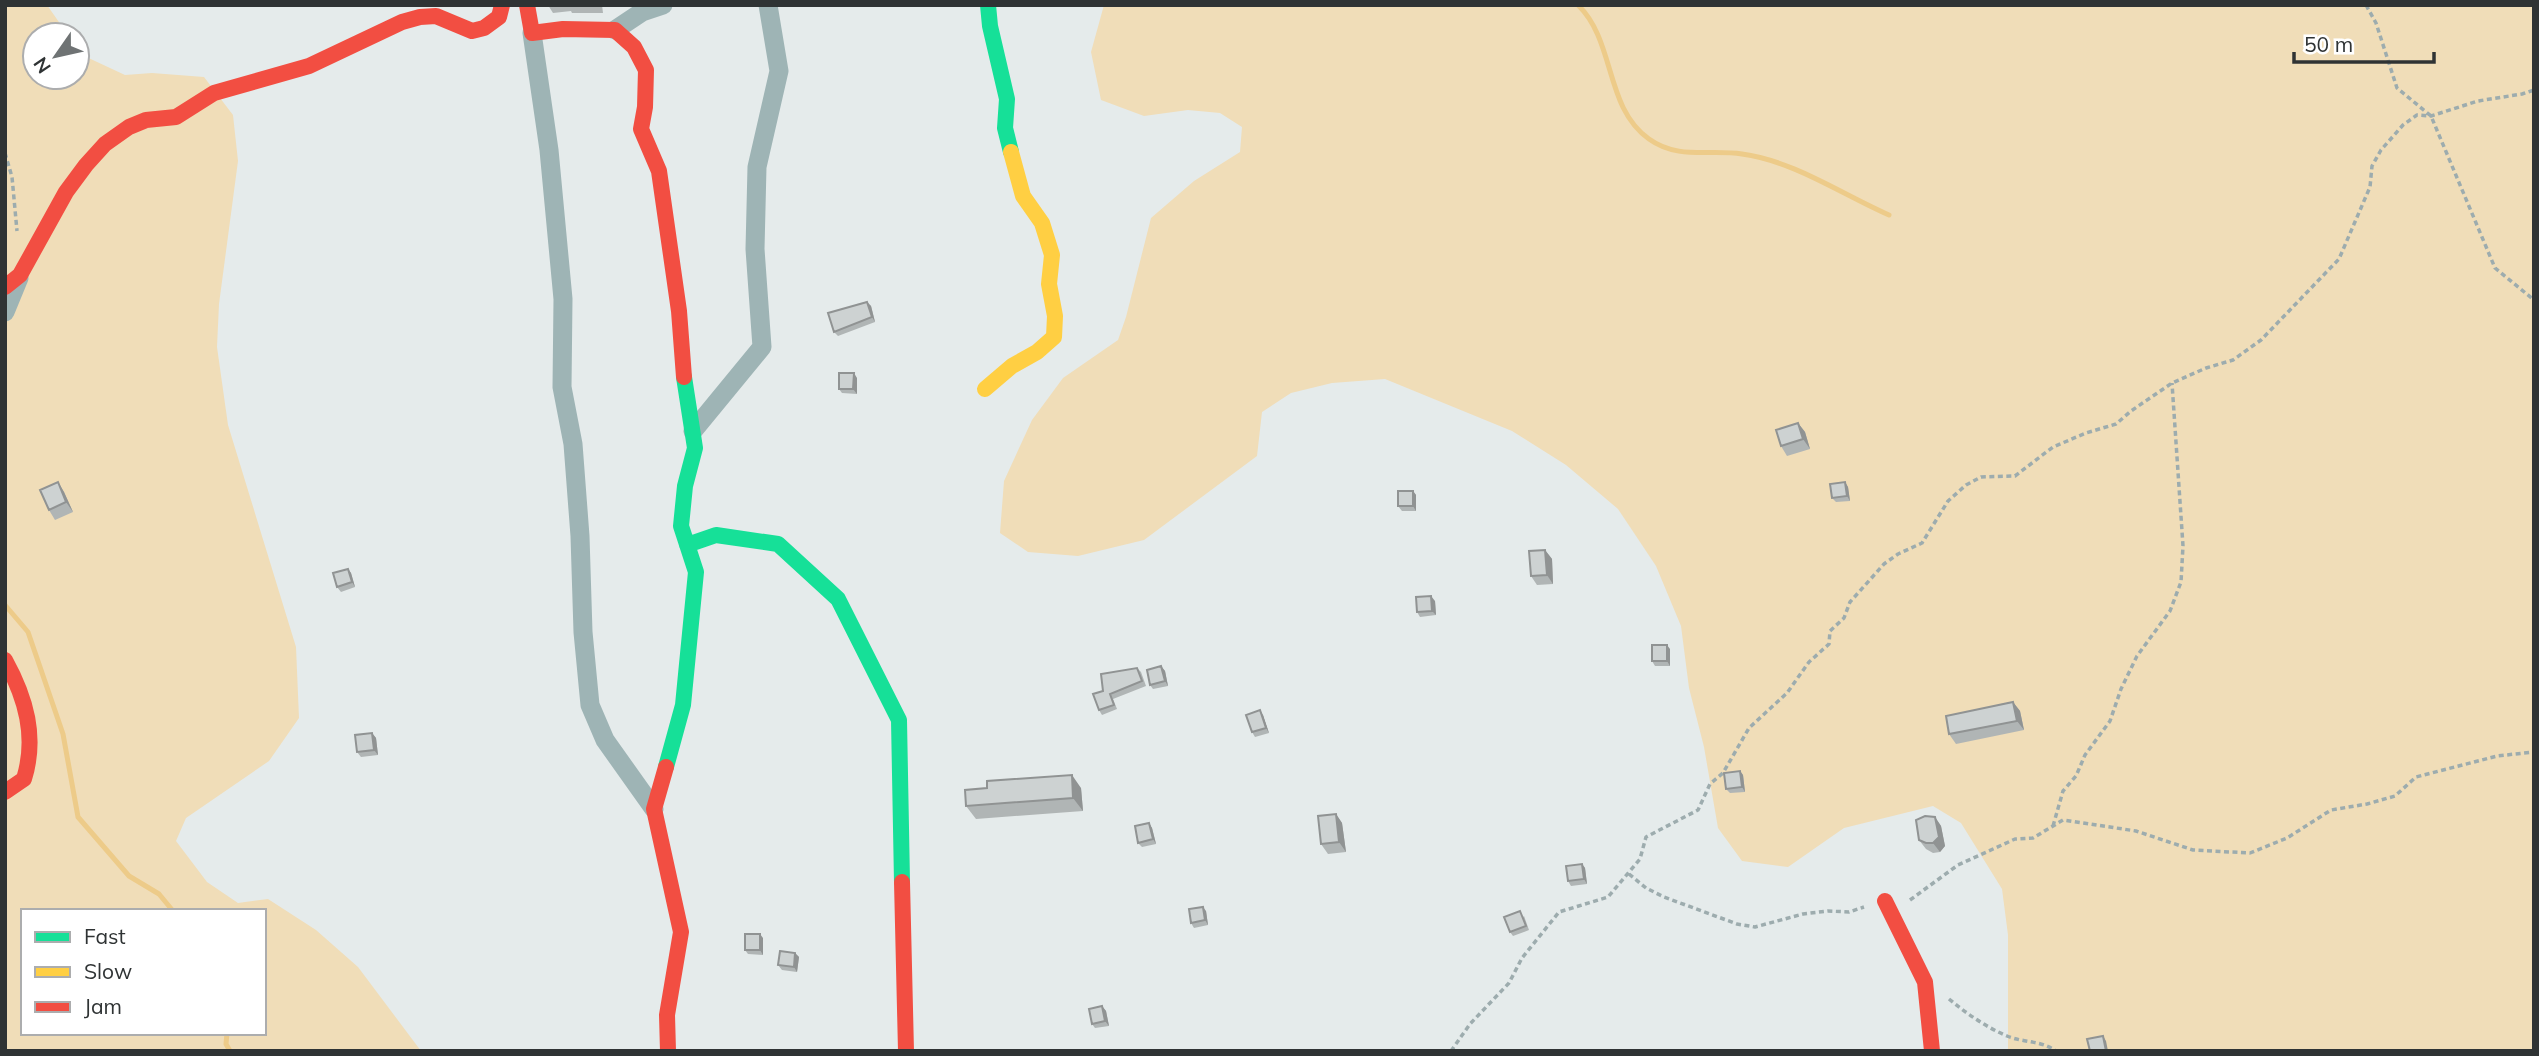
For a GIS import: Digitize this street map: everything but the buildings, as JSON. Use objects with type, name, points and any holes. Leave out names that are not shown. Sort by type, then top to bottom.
[{"type":"street","points":[[5,312],[13,281],[66,192],[105,144],[129,127],[146,120],[176,117],[214,93],[309,66],[402,22],[436,16],[472,31],[484,28],[499,17],[502,5]]},
{"type":"street","points":[[527,5],[549,150],[564,299],[562,387],[574,457],[583,632],[590,705],[605,740],[654,809],[681,932],[667,1015],[668,1051]]},
{"type":"street","points":[[532,33],[562,29],[615,30],[642,12],[663,5]]},
{"type":"street","points":[[693,431],[762,347],[755,249],[757,167],[779,71],[768,5]]},
{"type":"street","points":[[985,389],[1012,366],[1037,352],[1054,337],[1055,316],[1049,284],[1052,255],[1042,223],[1023,196],[1005,128],[1007,99],[990,26],[988,5]]},
{"type":"street","points":[[615,30],[634,47],[646,70],[645,107],[641,129],[659,171],[695,448],[685,486],[681,526],[696,572],[683,705],[654,809]]},
{"type":"street","points":[[687,545],[716,536],[778,544],[838,599],[899,720],[906,1051]]},
{"type":"street","points":[[5,660],[14,676],[28,717],[32,748],[24,779],[5,793]]},
{"type":"street","points":[[1885,901],[1925,982],[1932,1051]]},
{"type":"path","points":[[2366,5],[2376,23],[2397,88],[2431,116],[2495,268],[2534,300]]},
{"type":"path","points":[[1451,1051],[1470,1024],[1509,983],[1522,958],[1559,912],[1608,897],[1640,859],[1646,836],[1698,810],[1710,784],[1723,773],[1749,728],[1787,693],[1809,662],[1829,645],[1829,631],[1844,618],[1850,601],[1884,564],[1922,543],[1948,501],[1966,485],[1981,477],[2015,476],[2053,447],[2116,424],[2172,383],[2233,360],[2262,340],[2339,259],[2370,187],[2372,166],[2394,133],[2417,115],[2431,116],[2478,101],[2534,90]]},
{"type":"path","points":[[5,153],[12,177],[18,240]]},
{"type":"path","points":[[2053,826],[2063,791],[2076,776],[2085,755],[2110,721],[2121,688],[2137,656],[2170,611],[2181,582],[2183,546],[2172,383]]},
{"type":"path","points":[[1629,874],[1646,888],[1664,897],[1737,924],[1755,927],[1803,914],[1849,912],[1885,901],[1900,906],[1958,865],[2015,839],[2033,838],[2063,820],[2136,831],[2193,850],[2250,853],[2287,838],[2331,810],[2395,796],[2416,777],[2497,756],[2534,752]]},
{"type":"path","points":[[1925,982],[1991,1028],[2020,1040],[2044,1043],[2056,1051]]},
{"type":"shaded area","points":[[5,5],[47,5],[58,21],[21,21],[21,91],[91,91],[91,59],[125,75],[152,73],[204,77],[233,115],[238,161],[219,304],[217,347],[228,425],[296,647],[299,718],[269,761],[186,818],[176,841],[207,882],[238,903],[268,899],[316,930],[358,967],[421,1051],[5,1051]]},
{"type":"shaded area","points":[[1104,5],[2534,5],[2534,1051],[2008,1051],[2008,935],[2002,889],[1961,823],[1933,806],[1844,828],[1788,867],[1742,861],[1718,828],[1704,747],[1689,688],[1681,626],[1656,566],[1618,509],[1566,465],[1512,431],[1385,379],[1332,383],[1291,393],[1262,412],[1257,456],[1144,540],[1078,556],[1028,552],[1000,533],[1004,481],[1032,420],[1063,378],[1118,340],[1151,218],[1194,181],[1240,152],[1242,127],[1220,113],[1188,110],[1144,116],[1101,100],[1091,52]]},
{"type":"waterway","points":[[1578,5],[1599,37],[1624,110],[1635,126],[1649,139],[1683,152],[1742,154],[1780,164],[1889,215]]},
{"type":"waterway","points":[[5,605],[28,632],[63,734],[78,817],[129,876],[159,894],[171,909]]},
{"type":"waterway","points":[[227,1035],[226,1044],[230,1051]]},
{"type":"traffic: fast","points":[[988,5],[990,26],[1007,99],[1005,128],[1011,152]]},
{"type":"traffic: fast","points":[[666,767],[683,705],[696,572],[681,526],[685,486],[695,448],[684,377]]},
{"type":"traffic: fast","points":[[687,545],[716,535],[778,544],[838,599],[899,720],[902,882]]},
{"type":"traffic: slow","points":[[985,389],[1012,366],[1037,352],[1054,337],[1055,316],[1049,284],[1052,255],[1042,223],[1023,196],[1011,152]]},
{"type":"traffic: jam","points":[[5,287],[20,275],[66,192],[86,165],[105,144],[129,127],[146,120],[176,117],[214,93],[309,66],[402,22],[436,16],[472,31],[484,28],[499,17],[502,5]]},
{"type":"traffic: jam","points":[[527,5],[532,33],[563,29],[615,30],[634,47],[646,70],[645,107],[641,129],[659,171],[679,311],[684,377]]},
{"type":"traffic: jam","points":[[5,660],[24,703],[29,733],[28,763],[24,779],[5,792]]},
{"type":"traffic: jam","points":[[666,767],[654,809],[681,932],[667,1015],[668,1051]]},
{"type":"traffic: jam","points":[[902,882],[906,1051]]},
{"type":"traffic: jam","points":[[1885,901],[1925,982],[1932,1051]]}]
